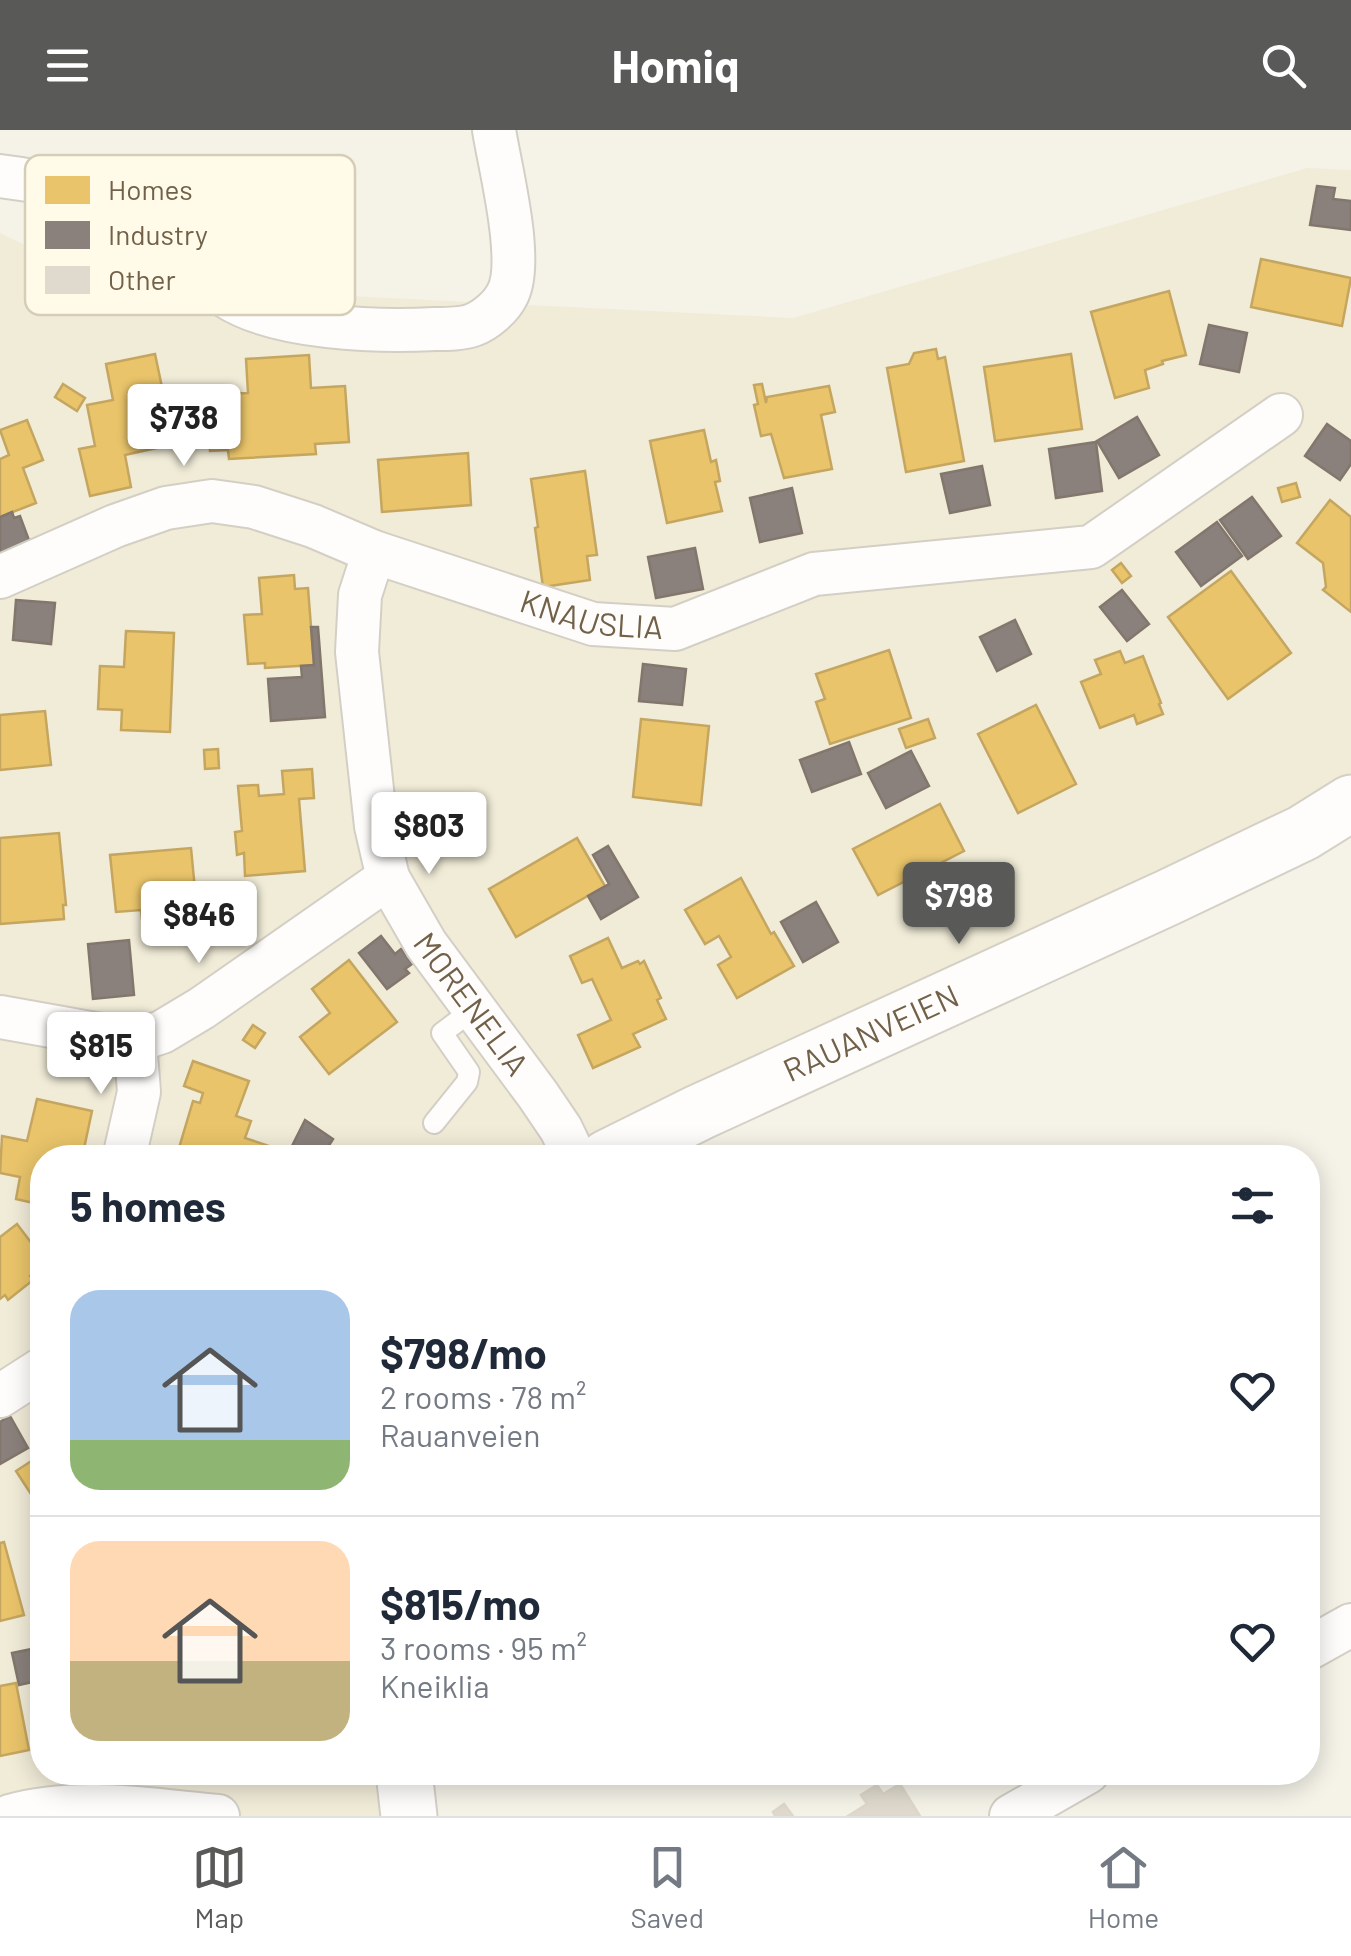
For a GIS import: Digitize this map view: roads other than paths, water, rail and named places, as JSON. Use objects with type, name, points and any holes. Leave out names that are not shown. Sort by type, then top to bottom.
[{"type":"main road","name":"RAUANVEIEN","points":[[633,1145],[1169,897],[1302,833],[1351,803]]},
{"type":"main road","points":[[405,1785],[409,1816]]},
{"type":"street","points":[[274,315],[347,327],[408,331],[475,324],[492,312],[507,296],[514,276],[514,250],[494,130]]},
{"type":"street","points":[[0,176],[25,181]]},
{"type":"street","name":"KNAUSLIA","points":[[0,577],[115,526],[166,508],[212,501],[283,516],[374,552],[594,624],[675,628],[814,574],[1091,547],[1281,414]]},
{"type":"street","name":"MORENELIA","points":[[374,552],[360,595],[357,652],[376,826],[388,878],[426,944],[538,1095],[569,1145]]},
{"type":"street","points":[[0,1016],[134,1041],[162,1032],[388,878]]},
{"type":"street","points":[[127,1145],[139,1092],[134,1041]]},
{"type":"street","points":[[0,1396],[30,1376]]},
{"type":"street","points":[[1320,1642],[1351,1624]]},
{"type":"street","points":[[1038,1810],[1071,1785]]},
{"type":"street","points":[[10,1816],[58,1807],[218,1816]]},
{"type":"lane","points":[[434,1122],[467,1082],[468,1072],[442,1032],[474,1008]]}]
